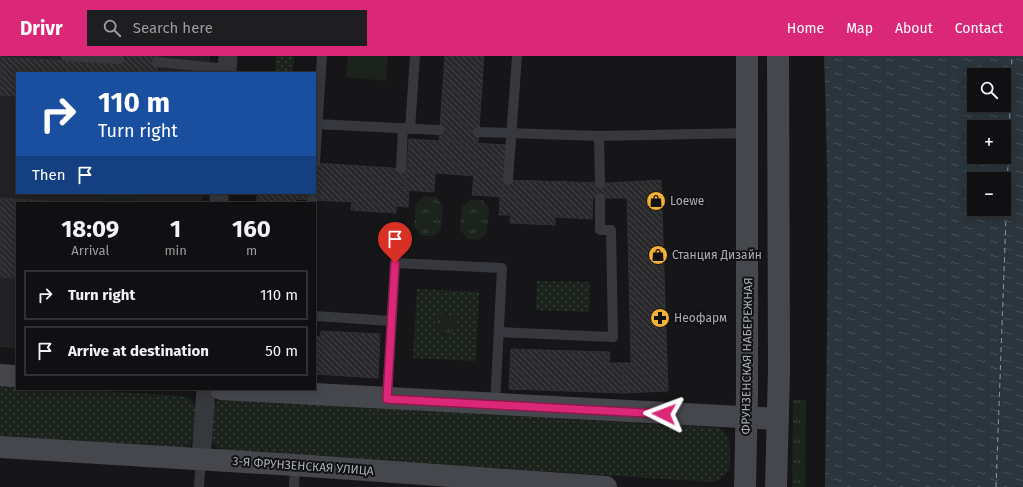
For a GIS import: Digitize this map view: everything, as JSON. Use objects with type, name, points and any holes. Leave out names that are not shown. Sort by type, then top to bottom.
[{"type":"street","name":"ФРУНЗЕНСКАЯ НАБЕРЕЖНАЯ","points":[[745,487],[748,134],[746,56]]},
{"type":"street","points":[[776,487],[778,419],[778,56]]},
{"type":"street","points":[[0,375],[16,376]]},
{"type":"street","points":[[201,459],[206,390]]},
{"type":"street","points":[[238,390],[778,419]]},
{"type":"street","name":"3-Я ФРУНЗЕНСКАЯ УЛИЦА","points":[[0,447],[295,465],[606,487]]},
{"type":"lane","points":[[66,56],[119,60]]},
{"type":"lane","points":[[322,56],[316,124],[439,130]]},
{"type":"lane","points":[[400,169],[407,128],[415,56]]},
{"type":"lane","points":[[508,180],[510,133],[517,56]]},
{"type":"lane","points":[[157,62],[228,66]]},
{"type":"lane","points":[[478,132],[599,136],[748,134]]},
{"type":"lane","points":[[599,136],[600,184]]},
{"type":"lane","points":[[499,332],[613,337],[611,230],[600,230],[600,198]]},
{"type":"lane","points":[[387,399],[395,263],[502,268],[495,405]]},
{"type":"lane","points":[[316,316],[391,321]]},
{"type":"lane","points":[[199,487],[201,459]]},
{"type":"lane","points":[[294,487],[295,465]]},
{"type":"shaded area","points":[[0,56],[210,56],[210,72],[16,72],[16,194],[203,194],[202,202],[16,202],[16,348],[0,347]]},
{"type":"green space","points":[[276,56],[294,56],[293,72],[275,72]]},
{"type":"green space","points":[[348,56],[388,56],[386,81],[346,77]]},
{"type":"green space","points":[[103,194],[139,194],[138,202],[102,202]]},
{"type":"green space","points":[[424,196],[436,197],[443,206],[441,229],[433,236],[421,236],[414,226],[416,203]]},
{"type":"green space","points":[[470,200],[482,200],[489,209],[487,232],[479,240],[467,239],[460,229],[462,207]]},
{"type":"green space","points":[[537,281],[590,282],[589,312],[536,310]]},
{"type":"green space","points":[[417,289],[479,292],[476,361],[413,358]],"holes":[[[445,313],[454,317],[456,325],[452,332],[446,335],[438,331],[435,322],[440,315]]]},
{"type":"green space","points":[[442,314],[450,314],[456,320],[456,328],[450,334],[442,334],[436,328],[436,320]]},
{"type":"green space","points":[[0,385],[16,386],[16,390],[81,390],[185,396],[193,402],[196,411],[195,430],[191,445],[183,448],[0,438]]},
{"type":"green space","points":[[227,399],[720,428],[724,432],[729,442],[729,471],[717,481],[709,482],[221,450],[215,446],[211,439],[212,407],[217,401]]},
{"type":"green space","points":[[793,400],[806,400],[805,487],[792,487]]},
{"type":"water","points":[[824,56],[1023,56],[1023,487],[825,487],[828,272]]},
{"type":"building","points":[[119,56],[158,56],[157,72],[16,72],[16,96],[0,95],[0,57],[119,64]]},
{"type":"building","points":[[445,56],[484,56],[478,143],[439,141]]},
{"type":"building","points":[[409,139],[506,145],[503,197],[472,195],[474,176],[435,173],[434,192],[405,190]]},
{"type":"building","points":[[316,163],[407,169],[405,190],[409,191],[408,207],[396,206],[396,213],[351,210],[352,202],[296,199],[295,202],[257,202],[257,194],[316,194]]},
{"type":"building","points":[[504,180],[607,183],[607,198],[593,198],[592,219],[555,217],[555,225],[510,223],[511,215],[499,215],[500,197],[503,197]]},
{"type":"building","points":[[661,180],[668,391],[623,393],[624,363],[631,363],[627,198],[607,198],[607,183]]},
{"type":"building","points":[[0,198],[62,202],[16,202],[16,278],[0,277]]},
{"type":"building","points":[[321,331],[380,334],[378,378],[316,374],[316,336],[320,337]]},
{"type":"building","points":[[511,349],[610,352],[609,363],[624,363],[623,393],[509,389]]},
{"type":"ferry route","points":[[996,487],[1012,56]]},
{"type":"place","name":"Loewe","points":[[656,201]]},
{"type":"place","name":"Станция Дизайн","points":[[658,255]]},
{"type":"place","name":"Неофарм","points":[[660,318]]},
{"type":"route","points":[[395,263],[387,399],[664,414]]}]
